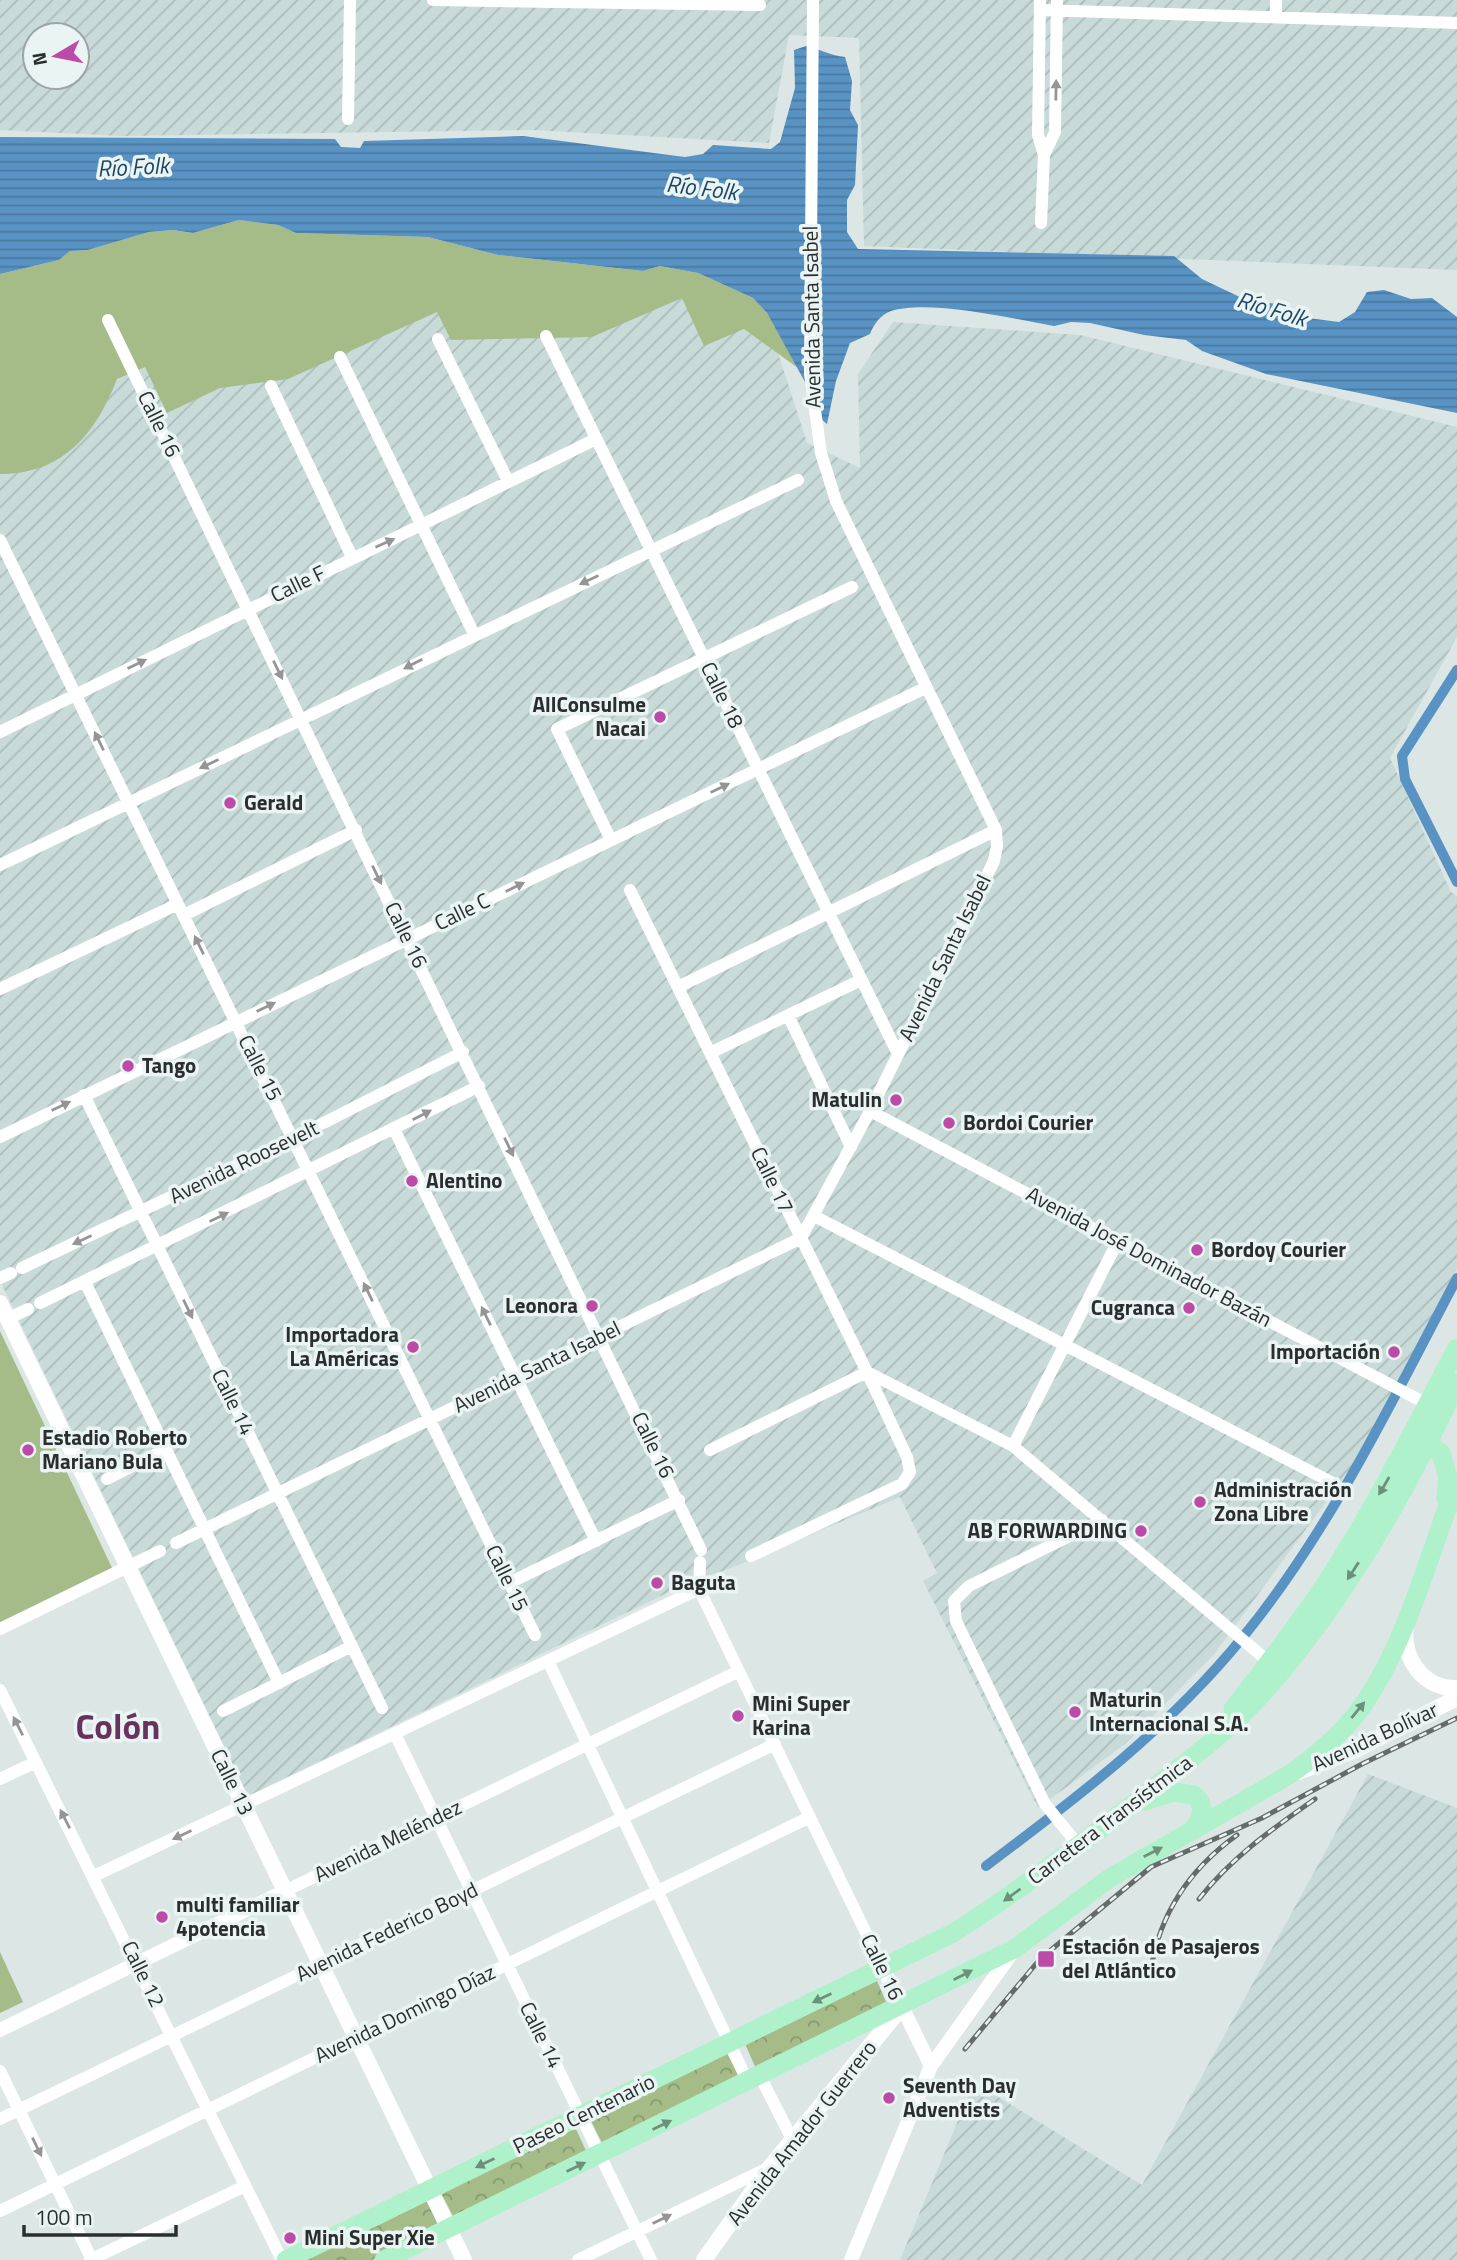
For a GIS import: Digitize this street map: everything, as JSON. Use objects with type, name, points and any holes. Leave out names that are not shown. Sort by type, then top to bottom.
[{"type":"main road","name":"Calle 13","points":[[0,1303],[4,1320],[128,1567],[464,2260]]},
{"type":"main road","points":[[1203,1749],[1263,1656],[1322,1590],[1400,1459],[1457,1348]]},
{"type":"main road","name":"Carretera Transístmica","points":[[883,1968],[963,1926],[1073,1839],[1130,1806],[1203,1749],[1264,1692],[1327,1612],[1379,1531],[1413,1473],[1457,1383]]},
{"type":"main road","points":[[1427,1404],[1443,1413],[1457,1415]]},
{"type":"main road","points":[[1400,1459],[1425,1447],[1441,1453],[1448,1478],[1444,1513]]},
{"type":"main road","points":[[902,2007],[1014,1949],[1110,1878],[1292,1773],[1311,1759],[1365,1702],[1407,1617],[1457,1482]]},
{"type":"main road","name":"Avenida Bolívar","points":[[1407,1617],[1404,1637],[1415,1668],[1434,1684],[1457,1688]]},
{"type":"main road","name":"Avenida Bolívar","points":[[1292,1773],[1355,1750],[1457,1698]]},
{"type":"main road","points":[[1130,1806],[1172,1792],[1190,1793],[1199,1800],[1202,1808],[1199,1820],[1191,1832]]},
{"type":"main road","name":"Paseo Centenario","points":[[284,2260],[883,1968]]},
{"type":"main road","name":"Paseo Centenario","points":[[384,2260],[902,2007]]},
{"type":"main road","name":"Avenida Amador Guerrero","points":[[704,2260],[770,2167],[902,2007]]},
{"type":"street","points":[[348,119],[350,0]]},
{"type":"street","points":[[433,0],[760,5]]},
{"type":"street","name":"Avenida Santa Isabel","points":[[176,1543],[801,1238],[870,1111],[994,861],[996,830],[836,501],[821,453],[810,374],[813,0]]},
{"type":"street","points":[[1276,0],[1276,16]]},
{"type":"street","points":[[1041,223],[1044,155],[1038,135],[1040,5],[1457,23]]},
{"type":"street","points":[[1044,155],[1055,132],[1057,5]]},
{"type":"street","name":"Calle 16","points":[[108,320],[679,1500],[701,1556],[699,1589],[931,2066]]},
{"type":"street","name":"Calle 18","points":[[546,336],[898,1054]]},
{"type":"street","points":[[439,339],[508,481]]},
{"type":"street","points":[[340,357],[474,634]]},
{"type":"street","points":[[271,386],[352,558]]},
{"type":"street","name":"Calle F","points":[[0,732],[596,439]]},
{"type":"street","points":[[0,865],[798,480]]},
{"type":"street","name":"Calle 15","points":[[0,540],[295,1138],[309,1172],[535,1635]]},
{"type":"street","points":[[611,840],[557,729],[852,587]]},
{"type":"street","name":"Calle C","points":[[0,1137],[925,688]]},
{"type":"street","points":[[0,989],[356,830]]},
{"type":"street","points":[[678,987],[996,830]]},
{"type":"street","name":"Calle 17","points":[[630,890],[867,1372],[907,1457],[910,1472],[902,1484],[751,1556]]},
{"type":"street","points":[[710,1053],[861,980]]},
{"type":"street","points":[[788,1015],[851,1147]]},
{"type":"street","name":"Avenida Roosevelt","points":[[11,1273],[295,1138],[463,1052]]},
{"type":"street","name":"Avenida Roosevelt","points":[[4,1320],[158,1247],[480,1086]]},
{"type":"street","name":"Calle 14","points":[[84,1095],[382,1708]]},
{"type":"street","name":"Avenida José Dominador Bazán","points":[[870,1111],[1427,1404]]},
{"type":"street","points":[[394,1129],[596,1541]]},
{"type":"street","points":[[814,1216],[1333,1483]]},
{"type":"street","points":[[1013,1446],[1118,1241]]},
{"type":"street","points":[[85,1282],[279,1683]]},
{"type":"street","points":[[710,1450],[867,1372],[1013,1446],[1263,1656]]},
{"type":"street","points":[[107,1479],[166,1449]]},
{"type":"street","points":[[509,1583],[679,1500]]},
{"type":"street","points":[[1073,1839],[1045,1804],[956,1620],[954,1601],[969,1586],[1102,1521]]},
{"type":"street","points":[[0,1629],[160,1551]]},
{"type":"street","points":[[94,1876],[699,1589]]},
{"type":"street","points":[[223,1711],[352,1646]]},
{"type":"street","points":[[548,1661],[730,2043],[793,2141]]},
{"type":"street","name":"Avenida Meléndez","points":[[0,2030],[739,1671]]},
{"type":"street","name":"Calle 12","points":[[0,1690],[284,2260]]},
{"type":"street","name":"Calle 14","points":[[395,1734],[651,2260]]},
{"type":"street","name":"Avenida Federico Boyd","points":[[0,2119],[775,1744]]},
{"type":"street","points":[[0,1779],[36,1762]]},
{"type":"street","name":"Avenida Domingo Díaz","points":[[0,2211],[810,1817]]},
{"type":"street","points":[[851,2260],[931,2066],[1014,1949]]},
{"type":"street","points":[[0,2071],[91,2260],[245,2186]]},
{"type":"street","points":[[578,2260],[770,2167]]},
{"type":"shaded area","points":[[0,0],[1457,0],[1457,270],[864,246],[859,38],[789,35],[769,143],[533,130],[122,136],[0,130]]},
{"type":"shaded area","points":[[683,288],[772,334],[807,443],[860,468],[858,374],[893,322],[1080,335],[1457,427],[1457,637],[1390,758],[1451,892],[1457,896],[1457,1269],[1362,1453],[1215,1653],[1125,1744],[1038,1808],[923,1581],[937,1573],[900,1497],[731,1568],[692,1581],[248,1796],[0,1281],[0,310]]},
{"type":"shaded area","points":[[1368,1774],[1457,1808],[1457,2260],[900,2260],[974,2082],[1142,2185]]},
{"type":"green space","points":[[239,220],[278,225],[296,233],[428,237],[498,255],[643,271],[660,266],[698,273],[753,298],[767,313],[798,368],[744,329],[704,346],[682,298],[592,337],[451,340],[437,312],[288,379],[220,388],[167,413],[145,367],[117,379],[99,417],[75,447],[42,467],[0,474],[0,274],[59,260],[70,251],[88,250],[149,232],[173,230],[193,233]]},
{"type":"green space","name":"Estadio Roberto Mariano Bula","points":[[0,1331],[113,1570],[0,1623]]},
{"type":"green space","points":[[0,1952],[23,2002],[0,2013]]},
{"type":"green space","points":[[877,1981],[890,2011],[758,2073],[745,2044]]},
{"type":"green space","points":[[726,2051],[741,2081],[604,2147],[589,2117]]},
{"type":"green space","points":[[574,2125],[588,2155],[455,2220],[440,2191]]},
{"type":"green space","points":[[425,2197],[440,2227],[372,2260],[297,2260]]},
{"type":"water","name":"Río Folk","points":[[806,46],[845,57],[852,81],[850,110],[858,125],[855,185],[847,200],[847,232],[858,249],[1174,256],[1202,279],[1244,299],[1282,305],[1308,318],[1339,322],[1355,312],[1367,292],[1384,290],[1411,299],[1432,298],[1457,317],[1457,413],[1266,374],[1202,351],[1186,340],[1144,335],[1090,323],[1071,322],[1054,326],[972,311],[927,307],[891,311],[878,320],[870,334],[850,343],[836,381],[827,424],[820,418],[805,382],[767,313],[753,298],[698,273],[660,266],[643,271],[498,255],[428,237],[296,233],[278,225],[239,220],[193,233],[173,230],[149,232],[88,250],[70,251],[59,260],[0,274],[0,137],[335,139],[341,147],[360,148],[364,141],[523,136],[685,157],[703,154],[713,145],[771,149],[780,142],[795,88],[794,50]]},
{"type":"waterway","points":[[1457,670],[1402,756],[1405,779],[1457,882]]},
{"type":"waterway","points":[[986,1866],[1055,1814],[1154,1731],[1215,1670],[1243,1637],[1304,1553],[1359,1463],[1457,1278]]},
{"type":"railway","points":[[965,2049],[1040,1959],[1151,1867],[1262,1818],[1362,1764],[1457,1718]]},
{"type":"railway","points":[[1199,1899],[1238,1857],[1315,1799]]},
{"type":"railway","points":[[1151,1969],[1162,1929],[1180,1893],[1205,1862],[1237,1835]]},
{"type":"place","name":"AllConsulme Nacai","points":[[660,717]]},
{"type":"place","name":"Gerald","points":[[230,803]]},
{"type":"place","name":"Tango","points":[[128,1066]]},
{"type":"place","name":"Matulin","points":[[896,1100]]},
{"type":"place","name":"Bordoi Courier","points":[[949,1123]]},
{"type":"place","name":"Alentino","points":[[412,1181]]},
{"type":"place","name":"Bordoy Courier","points":[[1197,1250]]},
{"type":"place","name":"Leonora","points":[[592,1306]]},
{"type":"place","name":"Cugranca","points":[[1189,1308]]},
{"type":"place","name":"Importadora La Américas","points":[[413,1347]]},
{"type":"place","name":"Importación","points":[[1394,1352]]},
{"type":"place","name":"Estadio Roberto Mariano Bula","points":[[28,1450]]},
{"type":"place","name":"Administración Zona Libre","points":[[1200,1502]]},
{"type":"place","name":"AB FORWARDING","points":[[1141,1531]]},
{"type":"place","name":"Baguta","points":[[657,1583]]},
{"type":"place","name":"Maturin Internacional S.A.","points":[[1075,1712]]},
{"type":"place","name":"Mini Super Karina","points":[[738,1716]]},
{"type":"place","name":"multi familiar 4potencia","points":[[162,1917]]},
{"type":"place","name":"Estación de Pasajeros del Atlántico","points":[[1046,1959]]},
{"type":"place","name":"Seventh Day Adventists","points":[[889,2098]]},
{"type":"place","name":"Mini Super Xie","points":[[290,2238]]},
{"type":"district","name":"Colón","points":[[118,1727]]}]
